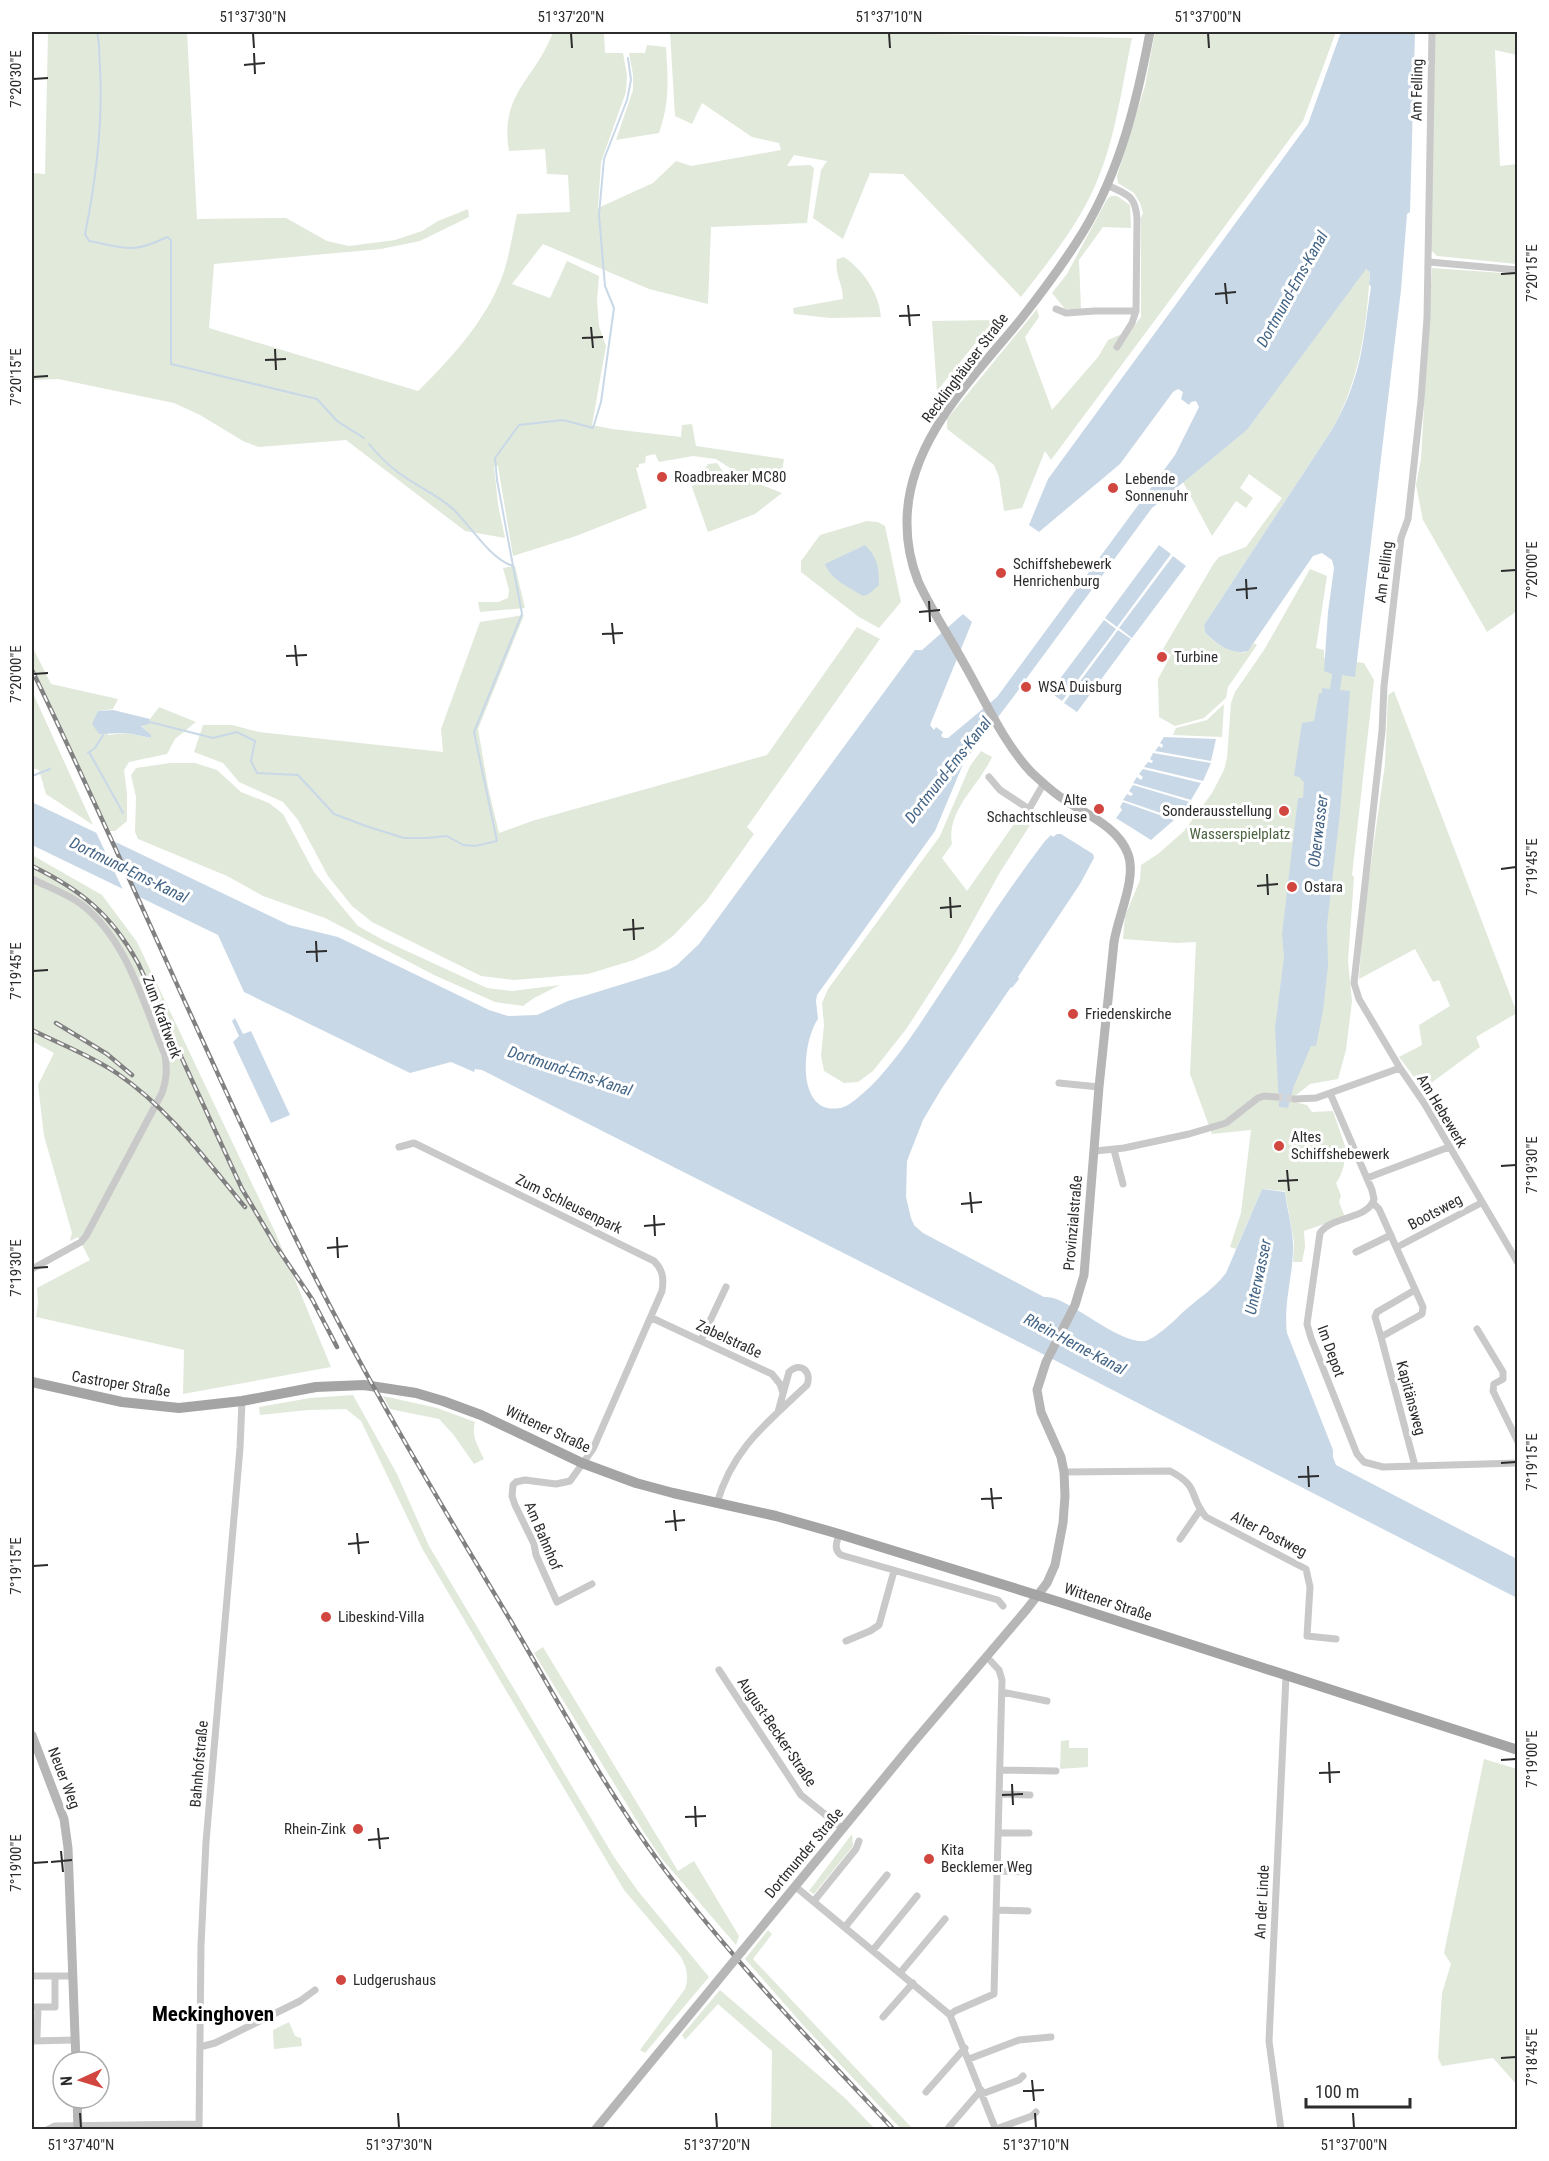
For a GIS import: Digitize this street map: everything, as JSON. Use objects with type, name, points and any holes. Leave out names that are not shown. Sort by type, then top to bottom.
[{"type":"main road","name":"Recklinghäuser Straße","points":[[1119,837],[1062,799],[1019,758],[919,583],[908,542],[907,507],[922,454],[954,402],[1062,266],[1085,230],[1107,185],[1129,127],[1142,77],[1150,32]]},
{"type":"main road","name":"Provinzialstraße","points":[[1036,1595],[1047,1582],[1055,1565],[1063,1523],[1065,1496],[1062,1457],[1041,1412],[1038,1386],[1046,1362],[1075,1305],[1084,1275],[1099,1087],[1114,942],[1131,875],[1129,856],[1119,837]]},
{"type":"main road","name":"Castroper Straße","points":[[32,1382],[62,1390],[151,1406],[179,1408],[242,1401]]},
{"type":"main road","name":"Wittener Straße","points":[[242,1401],[316,1387],[364,1385],[388,1388],[443,1401],[503,1425],[582,1463],[648,1486],[776,1516],[838,1534],[1036,1595],[1518,1750]]},
{"type":"main road","name":"Dortmunder Straße","points":[[595,2130],[1036,1595]]},
{"type":"main road","name":"Neuer Weg","points":[[32,1736],[64,1819],[68,1848],[75,2050]]},
{"type":"main road","points":[[77,2110],[78,2128]]},
{"type":"street","name":"Am Felling","points":[[1400,1068],[1359,999],[1354,983],[1382,731],[1385,676],[1401,538],[1408,519],[1420,412],[1429,262],[1432,32]]},
{"type":"street","points":[[1107,185],[1131,196],[1137,218],[1136,311],[1132,323],[1117,347]]},
{"type":"street","points":[[1429,262],[1518,270]]},
{"type":"street","points":[[1056,309],[1066,313],[1136,311]]},
{"type":"street","points":[[989,777],[1000,790],[1029,809],[1044,783]]},
{"type":"street","name":"Zum Kraftwerk","points":[[32,879],[65,894],[80,904],[110,934],[123,955],[165,1055],[167,1076],[162,1093],[86,1236],[81,1242],[32,1269]]},
{"type":"street","name":"Am Hebewerk","points":[[1295,1099],[1311,1099],[1400,1068],[1424,1103],[1518,1263]]},
{"type":"street","points":[[1059,1083],[1099,1087]]},
{"type":"street","points":[[1330,1093],[1374,1196],[1373,1203],[1379,1209],[1423,1306],[1422,1314],[1381,1337]]},
{"type":"street","points":[[1095,1151],[1114,1150],[1189,1134],[1226,1123],[1258,1098],[1276,1097]]},
{"type":"street","name":"Zum Schleusenpark","points":[[399,1147],[414,1143],[654,1261],[660,1268],[664,1279],[652,1318],[593,1449],[582,1463]]},
{"type":"street","points":[[1366,1178],[1449,1147]]},
{"type":"street","points":[[1114,1150],[1124,1184]]},
{"type":"street","name":"Im Depot","points":[[1373,1203],[1362,1212],[1325,1226],[1320,1233],[1308,1310],[1308,1327],[1359,1458],[1375,1467],[1518,1463]]},
{"type":"street","name":"Bootsweg","points":[[1401,1245],[1482,1203]]},
{"type":"street","points":[[1356,1252],[1391,1235]]},
{"type":"street","points":[[701,1340],[726,1287]]},
{"type":"street","name":"Kapitänsweg","points":[[1415,1290],[1377,1312],[1375,1317],[1415,1466]]},
{"type":"street","name":"Zabelstraße","points":[[652,1318],[772,1374],[780,1384],[783,1396]]},
{"type":"street","points":[[1477,1329],[1503,1372],[1503,1379],[1494,1384],[1493,1390],[1518,1442]]},
{"type":"street","points":[[717,1503],[722,1487],[742,1449],[807,1385],[808,1372],[804,1368],[798,1367],[789,1372],[778,1412]]},
{"type":"street","name":"Bahnhofstraße","points":[[199,2127],[201,1945],[206,1842],[240,1448],[242,1401]]},
{"type":"street","name":"Am Bahnhof","points":[[582,1463],[570,1481],[556,1484],[525,1480],[516,1482],[513,1485],[512,1496],[557,1602],[592,1584]]},
{"type":"street","points":[[1064,1472],[1170,1471],[1185,1479],[1192,1487],[1200,1510],[1180,1539]]},
{"type":"street","name":"Alter Postweg","points":[[1200,1510],[1206,1517],[1306,1569],[1310,1587],[1307,1636],[1336,1639]]},
{"type":"street","points":[[838,1534],[836,1547],[837,1552],[842,1555],[998,1600],[1002,1606]]},
{"type":"street","points":[[846,1641],[879,1625],[894,1571]]},
{"type":"street","points":[[950,2015],[994,1994],[1002,1692],[999,1670],[987,1657]]},
{"type":"street","name":"August-Becker-Straße","points":[[719,1670],[801,1795],[843,1829]]},
{"type":"street","name":"An der Linde","points":[[1281,2130],[1269,2041],[1286,1676]]},
{"type":"street","points":[[1002,1692],[1047,1701]]},
{"type":"street","points":[[1000,1770],[1056,1771]]},
{"type":"street","points":[[1000,1794],[1030,1795]]},
{"type":"street","points":[[999,1833],[1029,1833]]},
{"type":"street","points":[[814,1901],[856,1849],[859,1840]]},
{"type":"street","points":[[998,1871],[1029,1872]]},
{"type":"street","points":[[845,1927],[887,1875]]},
{"type":"street","points":[[796,1887],[950,2015],[996,2129],[1032,2116],[1036,2112]]},
{"type":"street","points":[[873,1950],[917,1896]]},
{"type":"street","points":[[998,1910],[1028,1911]]},
{"type":"street","points":[[900,1972],[945,1919]]},
{"type":"street","points":[[32,1976],[73,1976]]},
{"type":"street","points":[[55,1977],[55,2007],[35,2007],[34,2039],[75,2040]]},
{"type":"street","points":[[884,2017],[913,1983]]},
{"type":"street","points":[[200,2047],[222,2040],[300,2001],[315,1990]]},
{"type":"street","points":[[969,2059],[1019,2040],[1051,2037]]},
{"type":"street","points":[[926,2092],[965,2048]]},
{"type":"street","points":[[949,2127],[981,2092],[1019,2080],[1023,2076]]},
{"type":"street","points":[[47,2130],[55,2126],[78,2128],[199,2127]]},
{"type":"green space","points":[[48,32],[187,32],[197,219],[286,218],[327,241],[349,246],[395,240],[422,231],[438,221],[468,209],[469,217],[420,241],[381,249],[214,264],[209,328],[418,391],[457,350],[490,302],[505,268],[517,214],[570,212],[568,175],[547,174],[545,149],[509,151],[507,131],[514,100],[538,62],[553,32],[604,32],[605,53],[623,53],[627,75],[626,92],[601,162],[598,208],[653,183],[676,161],[691,166],[781,150],[779,143],[752,137],[702,103],[692,124],[675,116],[670,32],[877,32],[1132,38],[1114,129],[1097,181],[1073,227],[1021,297],[903,174],[870,173],[843,239],[813,218],[821,170],[827,161],[794,155],[787,166],[810,165],[814,168],[807,223],[711,227],[708,304],[649,289],[543,244],[512,284],[550,298],[567,261],[599,276],[597,301],[599,326],[606,346],[592,425],[681,437],[682,425],[692,424],[696,446],[784,459],[781,477],[774,483],[756,475],[733,470],[716,459],[693,456],[659,462],[655,454],[646,456],[645,463],[639,464],[636,468],[647,508],[576,536],[513,556],[498,466],[494,466],[505,538],[465,531],[346,440],[259,447],[243,441],[200,415],[174,403],[58,379],[32,380],[32,173],[45,174]]},
{"type":"green space","points":[[1155,32],[1336,32],[1303,121],[1051,460],[1045,451],[1022,508],[1004,511],[999,477],[994,465],[947,429],[947,419],[1037,309],[1039,317],[1025,337],[1052,410],[1098,357],[1108,340],[1128,334],[1141,317],[1141,218],[1143,213],[1134,193],[1118,183],[1117,176],[1145,86]]},
{"type":"green space","points":[[1435,32],[1517,32],[1517,55],[1495,50],[1500,166],[1517,164],[1517,264],[1437,256],[1431,250]]},
{"type":"green space","points":[[647,45],[666,47],[668,80],[663,122],[659,133],[616,140],[633,90],[629,53],[645,53]]},
{"type":"green space","points":[[1117,196],[1130,205],[1131,228],[1103,227],[1079,260],[1081,309],[1065,309],[1052,293],[1067,274],[1107,199]]},
{"type":"green space","points":[[844,257],[858,269],[874,291],[881,317],[830,318],[794,314],[793,308],[843,299],[836,264],[837,259]]},
{"type":"green space","points":[[1432,268],[1517,274],[1517,611],[1487,632],[1423,520],[1416,485],[1421,459]]},
{"type":"green space","points":[[1364,270],[1370,271],[1361,352],[1350,389],[1333,428],[1204,625],[1205,631],[1214,641],[1234,651],[1246,652],[1254,643],[1257,645],[1228,687],[1226,698],[1204,718],[1175,726],[1159,717],[1158,679],[1171,655],[1163,649],[1214,563],[1219,557],[1246,547],[1282,498],[1249,474],[1240,488],[1253,498],[1246,508],[1236,501],[1212,536],[1183,482],[1247,430]]},
{"type":"green space","points":[[994,320],[937,391],[932,321]]},
{"type":"green space","points":[[717,463],[728,479],[749,480],[782,493],[755,514],[708,532],[692,487],[708,464]]},
{"type":"green space","points":[[867,521],[878,522],[885,526],[901,602],[879,628],[859,617],[801,572],[801,561],[820,535]]},
{"type":"green space","points":[[515,566],[525,608],[480,612],[478,602],[498,602],[508,598],[509,590],[503,568]]},
{"type":"green space","name":"Wasserspielplatz","points":[[1310,569],[1327,576],[1316,648],[1324,650],[1324,658],[1364,663],[1374,680],[1352,875],[1354,877],[1348,961],[1352,1001],[1346,1050],[1338,1079],[1310,1084],[1295,1096],[1295,1102],[1307,1105],[1312,1112],[1333,1111],[1346,1149],[1344,1150],[1343,1167],[1336,1183],[1341,1196],[1339,1202],[1345,1217],[1304,1231],[1305,1247],[1302,1262],[1293,1262],[1294,1242],[1285,1191],[1262,1189],[1236,1249],[1230,1247],[1241,1213],[1251,1130],[1212,1134],[1190,1074],[1196,942],[1123,939],[1125,916],[1140,880],[1141,865],[1158,854],[1184,831],[1212,793],[1224,770],[1227,758],[1231,703],[1235,692],[1264,650]]},
{"type":"green space","points":[[524,615],[478,729],[499,833],[532,821],[767,755],[857,627],[880,639],[747,827],[754,834],[707,900],[674,935],[656,949],[634,960],[588,974],[514,980],[481,976],[372,922],[352,906],[328,876],[298,820],[283,802],[239,782],[223,763],[194,752],[203,725],[232,725],[259,732],[443,752],[441,729],[480,622]]},
{"type":"green space","points":[[32,646],[51,684],[118,699],[113,709],[98,711],[108,735],[127,733],[150,738],[141,725],[150,722],[159,707],[196,722],[175,739],[167,754],[129,762],[124,770],[127,821],[115,831],[109,831],[32,664]]},
{"type":"green space","points":[[32,691],[93,825],[46,794],[39,770],[32,768]]},
{"type":"green space","points":[[1394,691],[1517,1013],[1476,1037],[1480,1047],[1423,1089],[1399,1057],[1422,1045],[1419,1025],[1450,1006],[1439,980],[1433,982],[1415,949],[1359,979],[1363,920],[1385,764],[1388,695]]},
{"type":"green space","points":[[1224,704],[1222,737],[1173,735],[1176,728],[1207,720]]},
{"type":"green space","points":[[981,751],[992,757],[959,809],[951,832],[952,844],[942,858],[967,891],[1019,817],[1032,822],[999,874],[956,952],[907,1028],[873,1071],[858,1082],[844,1083],[824,1071],[821,1056],[824,1025],[822,1003],[828,989],[940,836],[970,766]]},
{"type":"green space","points":[[170,763],[195,763],[217,770],[241,792],[269,803],[283,814],[314,872],[358,926],[487,988],[512,991],[560,985],[523,1006],[495,1002],[434,975],[325,918],[263,896],[227,876],[138,839],[135,832],[136,797],[131,775],[136,768]]},
{"type":"green space","points":[[32,855],[102,895],[137,942],[276,1234],[331,1367],[183,1394],[184,1350],[36,1317],[37,1288],[90,1260],[78,1237],[70,1241],[72,1233],[44,1136],[38,1085],[54,1053],[32,1041]]},
{"type":"green space","points":[[353,1395],[397,1474],[429,1546],[614,1857],[638,1891],[709,1977],[645,2053],[640,2050],[685,1989],[687,1977],[683,1961],[624,1890],[423,1550],[361,1421],[346,1409],[260,1415],[259,1407],[310,1398]]},
{"type":"green space","points":[[383,1396],[437,1408],[475,1422],[477,1445],[484,1459],[474,1464],[453,1434],[439,1419],[390,1409]]},
{"type":"green space","points":[[543,1647],[678,1871],[694,1861],[739,1936],[736,1945],[662,1859],[645,1834],[534,1653]]},
{"type":"green space","points":[[1069,1740],[1069,1748],[1088,1748],[1088,1767],[1060,1769],[1061,1741]]},
{"type":"green space","points":[[1484,1759],[1517,1769],[1517,2085],[1493,2058],[1442,2066],[1438,2058],[1442,1993],[1451,1964],[1444,1953]]},
{"type":"green space","points":[[852,1834],[853,1846],[814,1894],[809,1891]]},
{"type":"green space","points":[[768,1930],[772,1934],[753,1959],[913,2129],[901,2129],[803,2025],[745,1959]]},
{"type":"green space","points":[[720,1990],[846,2099],[875,2129],[771,2129],[772,2051],[718,2004],[685,2040],[682,2035]]},
{"type":"green space","points":[[289,2022],[295,2036],[301,2038],[302,2046],[274,2049],[273,2030]]},
{"type":"water","points":[[1341,32],[1415,32],[1410,212],[1407,214],[1401,290],[1355,677],[1342,675],[1340,690],[1350,691],[1340,813],[1327,925],[1328,966],[1323,1011],[1316,1046],[1311,1046],[1294,1086],[1288,1108],[1279,1107],[1275,1028],[1284,957],[1282,934],[1298,798],[1303,798],[1304,782],[1294,776],[1302,723],[1314,721],[1319,693],[1322,693],[1322,688],[1330,689],[1332,674],[1324,671],[1334,568],[1332,560],[1322,553],[1313,556],[1248,651],[1236,652],[1224,648],[1205,632],[1204,625],[1333,428],[1345,405],[1357,369],[1364,334],[1371,287],[1370,272],[1366,269],[1247,430],[1152,508],[964,762],[935,831],[817,995],[818,1019],[808,1043],[806,1075],[815,1101],[825,1107],[844,1107],[856,1099],[890,1065],[908,1041],[1005,896],[1045,841],[1051,835],[1053,837],[1061,834],[1093,854],[1094,858],[1080,884],[1018,977],[1019,979],[1011,987],[942,1088],[923,1120],[907,1161],[906,1197],[914,1225],[923,1233],[1044,1297],[1063,1302],[1111,1331],[1123,1337],[1145,1341],[1164,1329],[1226,1273],[1262,1189],[1285,1192],[1293,1243],[1286,1310],[1287,1333],[1333,1450],[1336,1465],[1517,1559],[1517,1598],[1031,1348],[482,1070],[475,1069],[474,1072],[451,1062],[410,1073],[244,992],[218,935],[32,845],[32,802],[289,925],[338,937],[489,1010],[508,1016],[537,1015],[568,1001],[668,970],[677,965],[699,944],[915,650],[922,650],[963,614],[972,622],[930,725],[934,730],[936,727],[943,732],[941,736],[948,738],[997,697],[1175,455],[1199,407],[1196,401],[1189,405],[1181,399],[1183,392],[1178,389],[1173,392],[1120,464],[1039,532],[1029,525],[1048,479],[1308,124]]},
{"type":"water","points":[[865,545],[873,554],[877,564],[879,585],[863,596],[836,579],[825,564]]},
{"type":"water","points":[[1159,545],[1171,554],[1117,627],[1105,618]]},
{"type":"water","points":[[1173,556],[1186,566],[1132,638],[1119,628]]},
{"type":"water","points":[[1104,620],[1116,629],[1062,701],[1050,692]]},
{"type":"water","points":[[1118,630],[1131,639],[1077,712],[1064,703]]},
{"type":"water","points":[[113,710],[150,719],[149,724],[141,726],[151,735],[151,738],[127,733],[99,734],[92,724],[98,711]]},
{"type":"water","points":[[1164,737],[1216,739],[1211,761],[1155,751],[1159,746],[1162,748],[1163,745],[1160,743]]},
{"type":"water","points":[[1153,753],[1211,763],[1203,781],[1144,767],[1148,762],[1152,763],[1150,759]]},
{"type":"water","points":[[1143,769],[1201,783],[1191,800],[1133,783],[1137,777],[1141,780],[1143,777],[1139,774]]},
{"type":"water","points":[[1133,785],[1190,802],[1175,818],[1123,800],[1127,794],[1131,796],[1133,794],[1129,791]]},
{"type":"water","points":[[1123,802],[1174,820],[1151,840],[1116,818],[1122,810],[1120,807]]},
{"type":"water","points":[[235,1018],[243,1034],[251,1031],[290,1115],[271,1123],[233,1042],[239,1036],[232,1021]]},
{"type":"pier","points":[[95,830],[112,838],[141,901],[124,892]]},
{"type":"waterway","points":[[97,32],[101,89],[95,173],[85,234],[89,241],[137,248],[167,237],[171,240],[171,364],[317,399],[337,421],[364,438]]},
{"type":"waterway","points":[[150,722],[213,738],[237,732],[255,741],[251,761],[257,773],[298,775],[334,814],[366,826],[404,838],[447,836],[463,845],[475,846],[497,841],[474,732],[522,614],[495,458],[519,425],[563,420],[593,428],[601,402],[614,308],[605,286],[599,215],[604,159],[627,100],[631,80],[628,58]]},
{"type":"waterway","points":[[369,444],[399,473],[447,504],[488,549],[513,566]]},
{"type":"waterway","points":[[88,753],[95,748],[103,735]]},
{"type":"waterway","points":[[89,752],[123,813]]},
{"type":"waterway","points":[[32,776],[50,769]]},
{"type":"tunnel","points":[[1276,1097],[1295,1099]]},
{"type":"railway","points":[[32,670],[261,1167],[319,1286],[398,1430],[582,1744],[641,1836],[689,1901],[774,2001],[894,2130]]},
{"type":"railway","points":[[32,866],[80,894],[106,917],[128,946],[138,963],[242,1189],[276,1246]]},
{"type":"railway","points":[[56,1023],[107,1054],[132,1075]]},
{"type":"railway","points":[[32,1030],[98,1062],[137,1088],[186,1136],[245,1207]]},
{"type":"railway","points":[[272,1240],[312,1299],[337,1347]]},
{"type":"place","name":"Roadbreaker MC80","points":[[662,477]]},
{"type":"place","name":"Lebende Sonnenuhr","points":[[1113,488]]},
{"type":"place","name":"Schiffshebewerk Henrichenburg","points":[[1001,573]]},
{"type":"place","name":"Turbine","points":[[1162,657]]},
{"type":"place","name":"WSA Duisburg","points":[[1026,687]]},
{"type":"place","name":"Alte Schachtschleuse","points":[[1099,809]]},
{"type":"place","name":"Sonderausstellung","points":[[1284,811]]},
{"type":"place","name":"Ostara","points":[[1292,887]]},
{"type":"place","name":"Friedenskirche","points":[[1073,1014]]},
{"type":"place","name":"Altes Schiffshebewerk","points":[[1279,1146]]},
{"type":"place","name":"Libeskind-Villa","points":[[326,1617]]},
{"type":"place","name":"Rhein-Zink","points":[[358,1829]]},
{"type":"place","name":"Kita Becklemer Weg","points":[[929,1859]]},
{"type":"place","name":"Ludgerushaus","points":[[341,1980]]},
{"type":"district","name":"Meckinghoven","points":[[213,2014]]},
{"type":"water label","name":"Dortmund-Ems-Kanal","points":[[1292,289]]},
{"type":"water label","name":"Dortmund-Ems-Kanal","points":[[948,770]]},
{"type":"water label","name":"Oberwasser","points":[[1318,831]]},
{"type":"water label","name":"Dortmund-Ems-Kanal","points":[[129,870]]},
{"type":"water label","name":"Dortmund-Ems-Kanal","points":[[570,1071]]},
{"type":"water label","name":"Unterwasser","points":[[1258,1277]]},
{"type":"water label","name":"Rhein-Herne-Kanal","points":[[1075,1344]]}]
